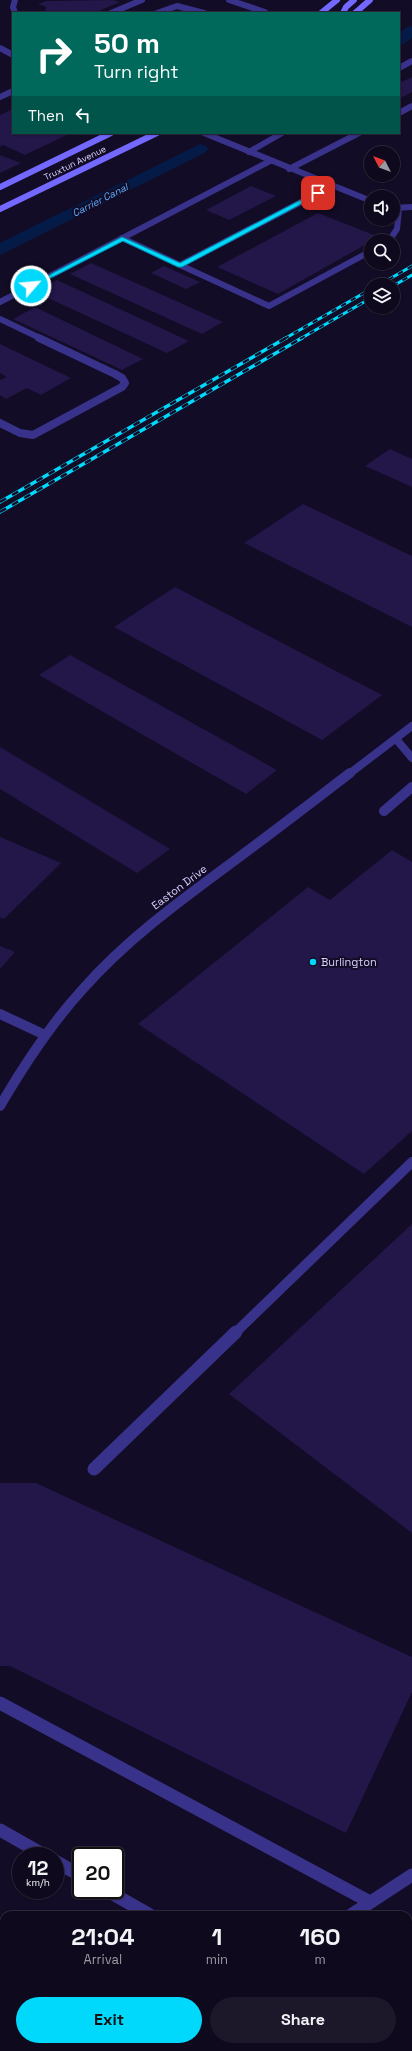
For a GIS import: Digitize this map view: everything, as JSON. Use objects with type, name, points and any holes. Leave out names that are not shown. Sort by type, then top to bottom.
[{"type":"main road","points":[[322,12],[337,0]]},
{"type":"main road","points":[[344,12],[346,7],[354,0]]},
{"type":"main road","points":[[356,12],[370,0]]},
{"type":"main road","name":"Truxtun Avenue","points":[[0,187],[109,134]]},
{"type":"main road","name":"Truxtun Avenue","points":[[0,209],[155,134]]},
{"type":"street","points":[[15,0],[13,7],[15,12]]},
{"type":"street","points":[[113,12],[142,0]]},
{"type":"street","points":[[229,0],[265,12]]},
{"type":"street","points":[[160,12],[177,6],[200,12]]},
{"type":"street","points":[[0,48],[12,54]]},
{"type":"street","points":[[400,67],[412,61]]},
{"type":"street","points":[[0,98],[12,92]]},
{"type":"street","points":[[400,112],[412,106]]},
{"type":"street","points":[[206,134],[289,169],[364,198]]},
{"type":"street","points":[[249,152],[280,134]]},
{"type":"street","points":[[289,169],[357,134]]},
{"type":"street","points":[[0,302],[270,161]]},
{"type":"street","points":[[180,265],[332,186]]},
{"type":"street","points":[[400,208],[412,207]]},
{"type":"street","points":[[122,238],[269,306],[364,255]]},
{"type":"street","points":[[0,319],[115,374],[122,378],[125,383],[122,387],[33,435],[20,433],[0,422]]},
{"type":"street","name":"Easton Drive","points":[[1,1103],[45,1035],[82,990],[114,956],[158,918],[412,726]]},
{"type":"street","points":[[396,739],[412,758]]},
{"type":"street","points":[[384,811],[412,787]]},
{"type":"street","points":[[0,1014],[45,1035]]},
{"type":"street","points":[[94,1469],[412,1162]]},
{"type":"street","points":[[0,1704],[370,1902]]},
{"type":"street","points":[[0,1830],[30,1847]]},
{"type":"street","points":[[357,1911],[412,1874]]},
{"type":"street","points":[[122,1899],[143,1911]]},
{"type":"building","points":[[113,0],[120,2],[96,12],[44,12],[47,11],[45,11],[46,7],[38,4],[47,1]]},
{"type":"building","points":[[412,77],[412,92],[400,98],[400,83]]},
{"type":"building","points":[[12,109],[12,134],[69,134],[25,155],[3,145],[0,147],[0,115]]},
{"type":"building","points":[[0,155],[21,163],[0,173]]},
{"type":"building","points":[[251,186],[276,196],[229,220],[206,210]]},
{"type":"building","points":[[318,213],[371,234],[364,234],[364,245],[278,294],[217,267]]},
{"type":"building","points":[[91,263],[223,322],[202,334],[70,274]]},
{"type":"building","points":[[164,266],[200,282],[186,289],[151,273]]},
{"type":"building","points":[[57,280],[189,341],[167,353],[35,292]]},
{"type":"building","points":[[35,307],[143,359],[122,370],[13,319]]},
{"type":"building","points":[[0,344],[71,378],[41,395],[27,388],[6,399],[0,395],[0,380],[7,377],[0,373]]},
{"type":"building","points":[[390,449],[412,459],[412,487],[365,466]]},
{"type":"building","points":[[303,504],[412,556],[412,627],[244,543]]},
{"type":"building","points":[[175,587],[382,695],[322,740],[114,627]]},
{"type":"building","points":[[70,655],[277,770],[246,794],[39,675]]},
{"type":"building","points":[[0,747],[170,849],[137,873],[0,789]]},
{"type":"building","points":[[0,837],[61,863],[4,919],[0,917]]},
{"type":"building","name":"Burlington","points":[[392,850],[412,862],[412,1131],[364,1174],[138,1024],[308,887],[330,900]]},
{"type":"building","points":[[0,946],[15,952],[0,969]]},
{"type":"building","points":[[412,1224],[412,1533],[229,1394]]},
{"type":"building","points":[[0,1483],[36,1483],[412,1657],[412,1692],[346,1833],[10,1666],[0,1666]]},
{"type":"waterway","name":"Carrier Canal","points":[[400,40],[412,30]]},
{"type":"waterway","name":"Carrier Canal","points":[[0,250],[200,149]]},
{"type":"railway","points":[[391,278],[412,266]]},
{"type":"railway","points":[[400,282],[412,275]]},
{"type":"railway","points":[[284,339],[364,293]]},
{"type":"railway","points":[[300,339],[364,302]]},
{"type":"railway","points":[[0,502],[286,338]]},
{"type":"railway","points":[[0,512],[302,338]]},
{"type":"place","name":"Burlington","points":[[313,962]]},
{"type":"route","points":[[31,286],[122,238],[180,265],[318,193]]}]
